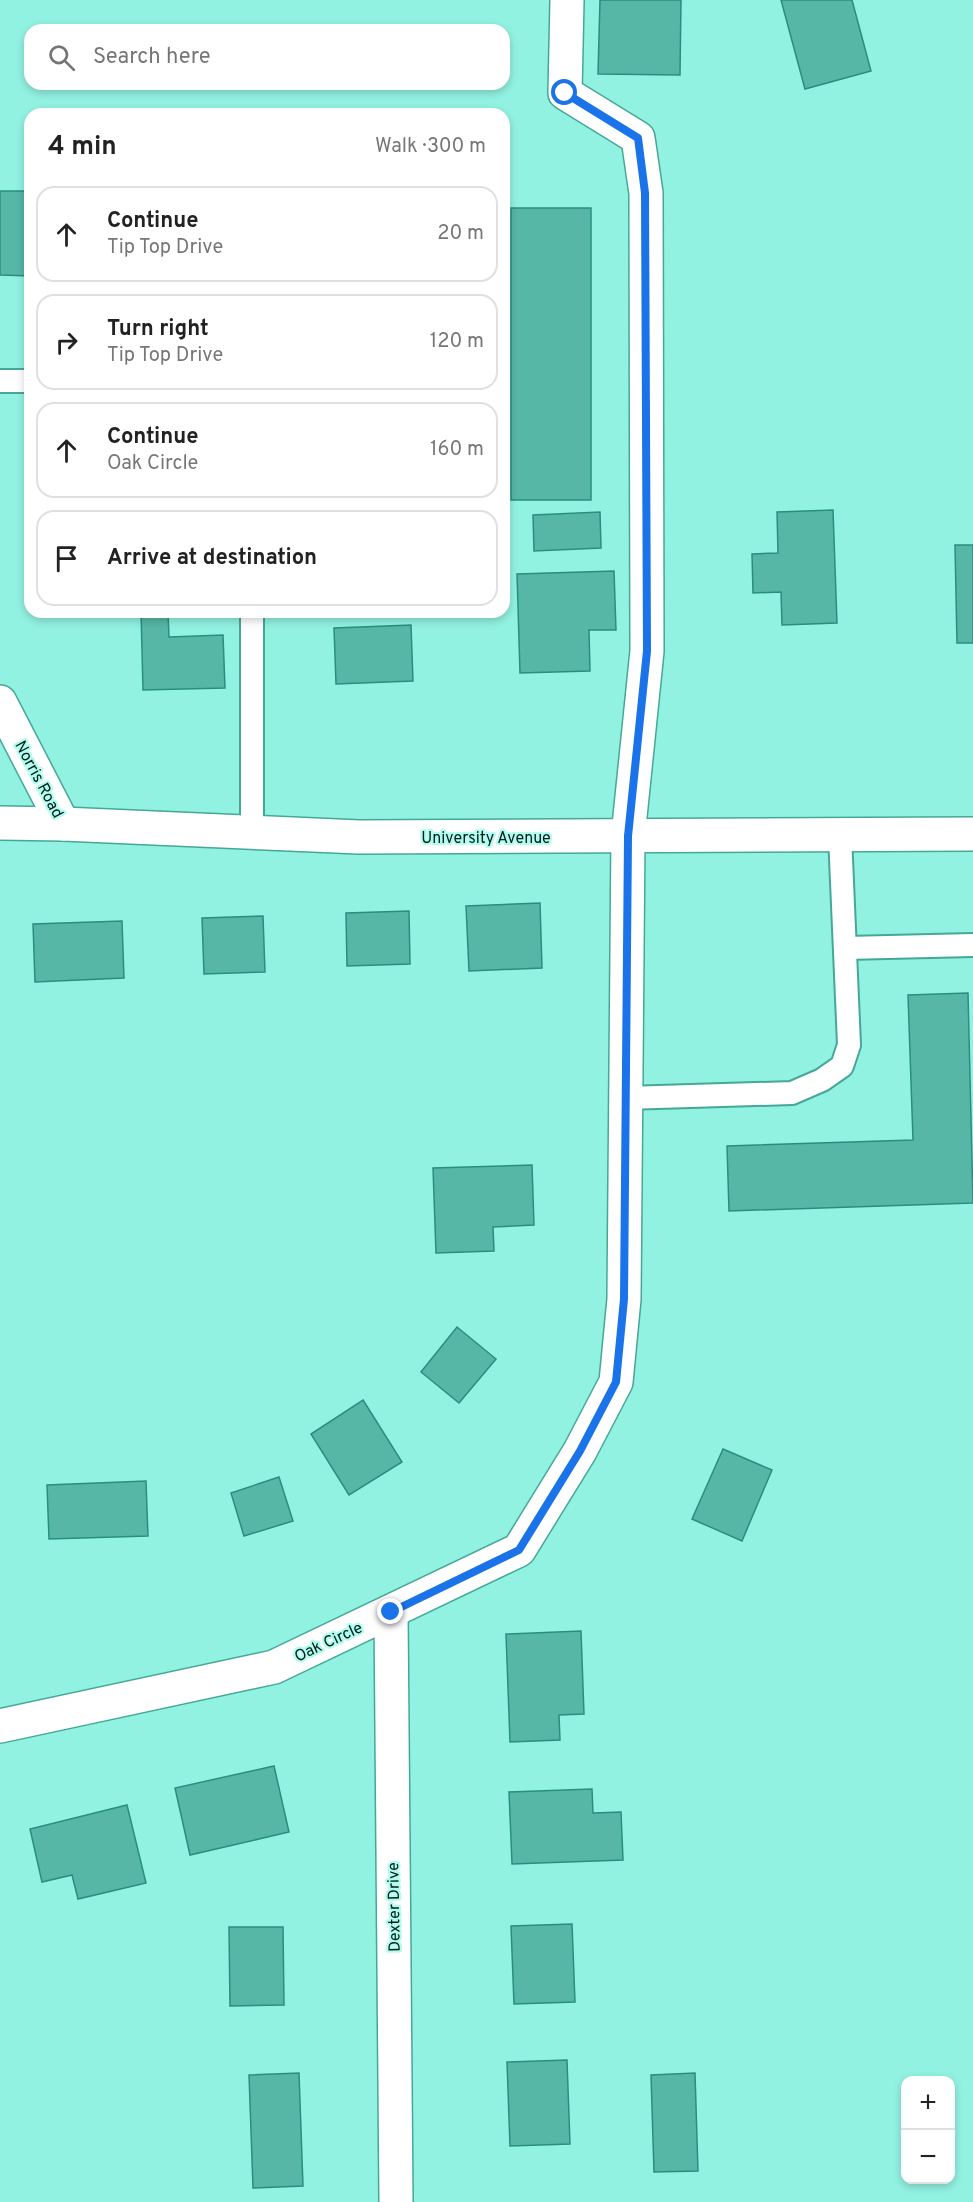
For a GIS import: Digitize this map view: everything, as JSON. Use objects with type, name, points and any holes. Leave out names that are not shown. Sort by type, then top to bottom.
[{"type":"street","name":"Oak Circle","points":[[0,1726],[274,1667],[519,1550],[580,1451],[616,1382],[624,1299],[628,836],[647,651],[645,193],[638,138],[565,93],[567,0]]},
{"type":"street","name":"Norris Road","points":[[0,702],[63,824]]},
{"type":"street","name":"University Avenue","points":[[0,823],[359,837],[973,834]]},
{"type":"street","name":"Dexter Drive","points":[[391,1612],[396,2202]]},
{"type":"lane","points":[[0,381],[24,381]]},
{"type":"lane","points":[[252,618],[252,832]]},
{"type":"lane","points":[[625,1098],[792,1093],[822,1080],[842,1066],[849,1045],[840,835]]},
{"type":"lane","points":[[846,948],[973,945]]},
{"type":"building","points":[[600,0],[681,0],[680,75],[598,74]]},
{"type":"building","points":[[781,0],[852,0],[871,71],[805,89]]},
{"type":"building","points":[[0,191],[24,191],[24,276],[0,275]]},
{"type":"building","points":[[511,208],[591,208],[591,500],[511,500]]},
{"type":"building","points":[[833,510],[837,623],[782,625],[781,592],[753,593],[752,554],[778,553],[777,512]]},
{"type":"building","points":[[600,512],[601,548],[534,551],[533,515]]},
{"type":"building","points":[[955,545],[973,545],[973,643],[957,643]]},
{"type":"building","points":[[614,571],[616,630],[589,630],[590,671],[520,673],[517,574]]},
{"type":"building","points":[[141,618],[168,618],[169,637],[223,635],[225,688],[143,690]]},
{"type":"building","points":[[411,625],[413,681],[336,684],[334,628]]},
{"type":"building","points":[[540,903],[542,968],[469,971],[466,906]]},
{"type":"building","points":[[409,911],[410,964],[347,966],[346,913]]},
{"type":"building","points":[[263,916],[265,972],[204,974],[202,918]]},
{"type":"building","points":[[122,921],[124,978],[35,982],[33,924]]},
{"type":"building","points":[[968,993],[973,1203],[729,1211],[727,1146],[913,1140],[908,995]]},
{"type":"building","points":[[532,1165],[534,1225],[493,1227],[494,1251],[436,1253],[433,1168]]},
{"type":"building","points":[[457,1327],[496,1359],[459,1403],[421,1372]]},
{"type":"building","points":[[363,1400],[402,1462],[349,1495],[311,1434]]},
{"type":"building","points":[[723,1449],[772,1470],[742,1541],[692,1519]]},
{"type":"building","points":[[279,1477],[293,1521],[244,1536],[231,1493]]},
{"type":"building","points":[[146,1481],[148,1536],[49,1539],[47,1485]]},
{"type":"building","points":[[581,1631],[584,1714],[559,1715],[560,1740],[510,1742],[506,1634]]},
{"type":"building","points":[[274,1766],[289,1832],[190,1855],[175,1788]]},
{"type":"building","points":[[592,1789],[593,1813],[621,1812],[623,1860],[512,1864],[509,1792]]},
{"type":"building","points":[[127,1805],[146,1883],[78,1899],[72,1875],[42,1882],[30,1829]]},
{"type":"building","points":[[572,1924],[575,2002],[514,2004],[511,1926]]},
{"type":"building","points":[[229,1927],[283,1927],[284,2005],[230,2006]]},
{"type":"building","points":[[567,2060],[570,2144],[510,2146],[507,2062]]},
{"type":"building","points":[[299,2073],[303,2186],[253,2188],[249,2075]]},
{"type":"building","points":[[695,2073],[698,2171],[654,2172],[651,2075]]},
{"type":"route","points":[[391,1612],[519,1550],[580,1451],[616,1382],[624,1299],[628,836],[647,651],[645,193],[638,138],[565,93]]}]
